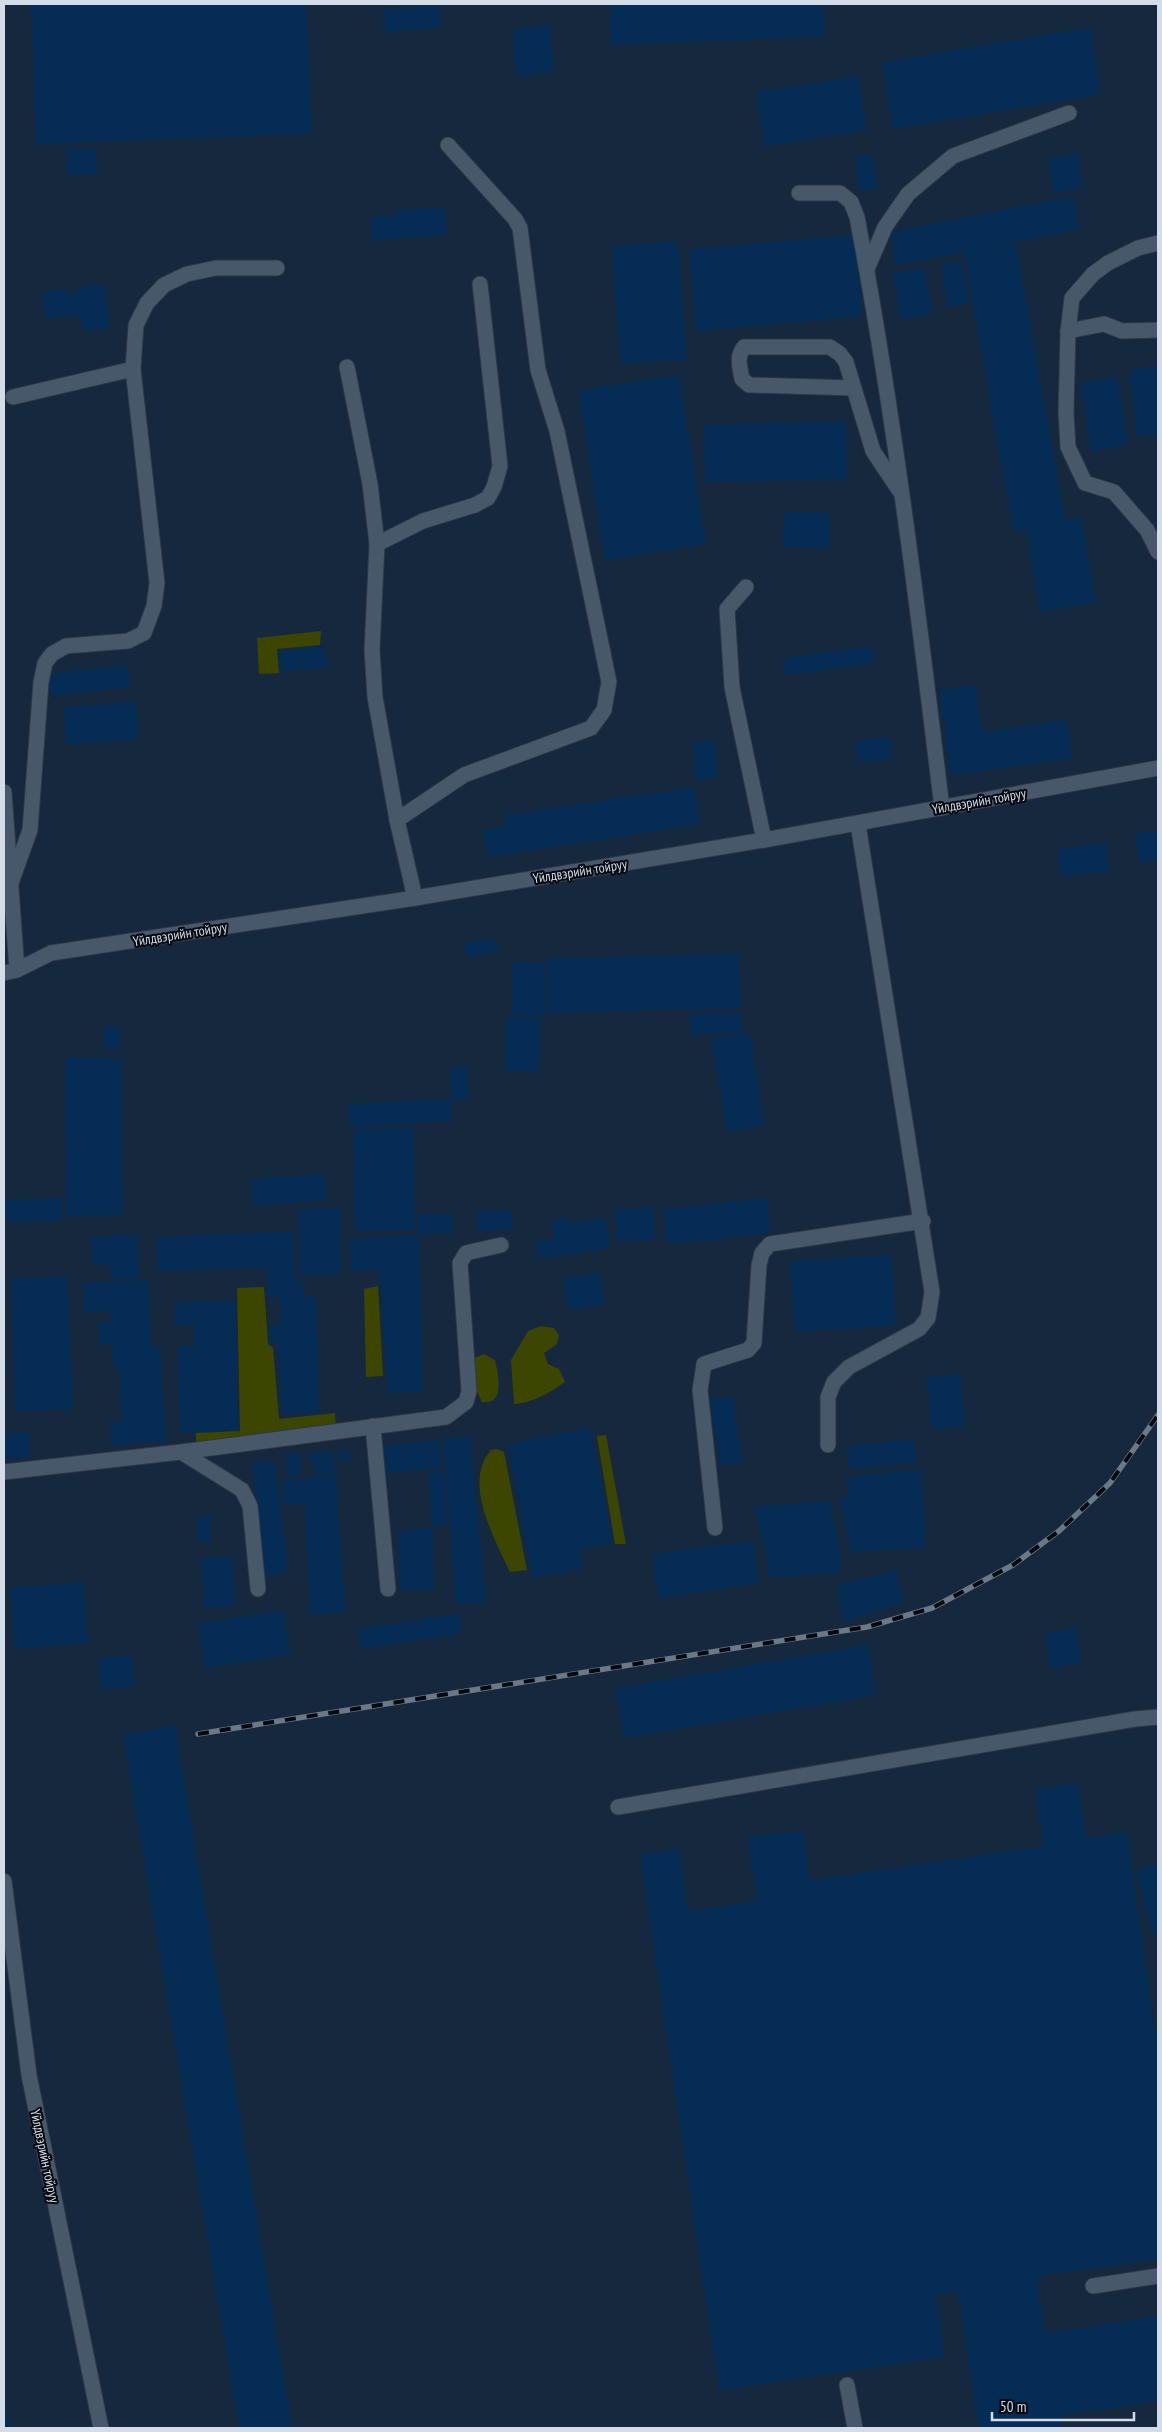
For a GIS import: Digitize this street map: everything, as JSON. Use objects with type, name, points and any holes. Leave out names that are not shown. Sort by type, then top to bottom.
[{"type":"lane","points":[[867,269],[885,227],[908,194],[953,156],[1069,113]]},
{"type":"lane","points":[[397,820],[464,775],[591,728],[604,710],[609,682],[557,431],[538,370],[520,228],[515,219],[448,145]]},
{"type":"lane","points":[[799,193],[840,193],[851,202],[857,218],[867,269],[903,496],[942,808]]},
{"type":"lane","points":[[1158,243],[1138,248],[1108,263],[1093,274],[1072,298],[1068,330],[1066,412],[1068,447],[1085,483],[1114,492],[1147,530],[1158,552]]},
{"type":"lane","points":[[11,883],[30,830],[41,682],[45,663],[52,654],[66,646],[128,641],[144,633],[154,606],[157,583],[133,369],[136,326],[147,303],[164,285],[187,274],[216,268],[277,268]]},
{"type":"lane","points":[[377,544],[423,521],[475,505],[488,498],[494,487],[500,466],[480,284]]},
{"type":"lane","points":[[1068,330],[1104,324],[1122,331],[1158,330]]},
{"type":"lane","points":[[854,388],[749,385],[742,379],[740,352],[744,346],[830,347],[840,354],[846,362],[854,388],[873,451],[903,496]]},
{"type":"lane","points":[[347,367],[370,484],[377,544],[372,650],[375,697],[397,820],[415,898]]},
{"type":"lane","points":[[13,397],[133,369]]},
{"type":"lane","points":[[746,587],[727,609],[728,638],[732,687],[764,840]]},
{"type":"lane","name":"Үйлдвэрийн тойруу","points":[[10,972],[50,953],[415,898],[764,840],[1158,768]]},
{"type":"lane","points":[[4,792],[11,883],[10,972]]},
{"type":"lane","points":[[828,1445],[828,1397],[834,1382],[849,1367],[919,1329],[928,1318],[932,1292],[923,1221],[858,824]]},
{"type":"lane","points":[[715,1528],[700,1390],[704,1364],[748,1350],[754,1343],[759,1266],[762,1253],[770,1244],[923,1221]]},
{"type":"lane","points":[[4,1472],[181,1452],[446,1418],[466,1402],[469,1391],[460,1263],[466,1253],[501,1245]]},
{"type":"lane","points":[[374,1426],[388,1589]]},
{"type":"lane","points":[[181,1452],[242,1490],[250,1506],[258,1589]]},
{"type":"lane","points":[[618,1807],[1135,1719],[1158,1717]]},
{"type":"lane","name":"Үйлдвэрийн тойруу","points":[[4,1881],[29,2075],[101,2428]]},
{"type":"lane","points":[[1093,2286],[1158,2276]]},
{"type":"lane","points":[[847,2385],[856,2428]]},
{"type":"shaded area","points":[[4,4],[1158,4],[1158,2428],[4,2428]]},
{"type":"green space","points":[[321,631],[320,645],[277,649],[279,673],[259,674],[257,638]]},
{"type":"green space","points":[[378,1286],[383,1376],[366,1377],[364,1289]]},
{"type":"green space","points":[[264,1287],[268,1344],[273,1348],[279,1419],[335,1413],[336,1430],[196,1446],[196,1433],[240,1431],[237,1288]]},
{"type":"green space","points":[[541,1326],[554,1328],[559,1335],[557,1344],[544,1353],[548,1364],[559,1369],[565,1382],[534,1400],[514,1404],[511,1360],[528,1331]]},
{"type":"green space","points":[[484,1354],[495,1360],[499,1380],[495,1399],[490,1402],[482,1402],[467,1371],[472,1359]]},
{"type":"green space","points":[[606,1435],[626,1544],[615,1544],[597,1436]]},
{"type":"green space","points":[[497,1449],[504,1452],[527,1570],[510,1572],[484,1511],[480,1494],[480,1478],[483,1463],[491,1450]]},
{"type":"building","points":[[31,4],[306,4],[312,133],[36,144]]},
{"type":"building","points":[[610,4],[824,4],[825,36],[611,45]]},
{"type":"building","points":[[439,5],[441,27],[386,32],[383,19],[384,8]]},
{"type":"building","points":[[549,25],[554,72],[517,76],[512,29]]},
{"type":"building","points":[[1090,27],[1101,94],[893,129],[882,62]]},
{"type":"building","points":[[858,76],[867,130],[765,146],[756,92]]},
{"type":"building","points":[[96,148],[97,174],[67,175],[66,149]]},
{"type":"building","points":[[1077,153],[1083,187],[1054,193],[1048,159]]},
{"type":"building","points":[[872,154],[877,188],[859,190],[855,157]]},
{"type":"building","points":[[1072,196],[1079,229],[979,249],[1016,243],[1065,520],[1081,517],[1096,602],[1040,612],[1026,529],[1013,531],[964,252],[896,265],[890,232]]},
{"type":"building","points":[[445,207],[447,235],[372,240],[371,217],[397,215],[397,210]]},
{"type":"building","points":[[855,235],[862,316],[696,331],[689,249]]},
{"type":"building","points":[[678,241],[686,359],[620,364],[612,246]]},
{"type":"building","points":[[961,261],[969,303],[948,307],[941,264]]},
{"type":"building","points":[[924,268],[932,314],[901,320],[892,273]]},
{"type":"building","points":[[104,284],[110,328],[82,331],[80,314],[46,319],[42,292],[69,289],[70,294],[79,293],[79,288]]},
{"type":"building","points":[[1158,366],[1158,434],[1137,436],[1129,370]]},
{"type":"building","points":[[679,375],[706,544],[605,560],[578,390]]},
{"type":"building","points":[[1117,376],[1128,445],[1092,451],[1080,383]]},
{"type":"building","points":[[846,421],[847,479],[705,482],[704,424]]},
{"type":"building","points":[[784,512],[830,513],[829,548],[783,547]]},
{"type":"building","points":[[325,646],[327,667],[281,671],[279,651]]},
{"type":"building","points":[[872,646],[875,663],[785,675],[783,658]]},
{"type":"building","points":[[128,665],[130,687],[50,696],[47,674]]},
{"type":"building","points":[[975,685],[982,732],[1066,720],[1072,758],[951,775],[939,690]]},
{"type":"building","points":[[136,702],[138,739],[66,744],[64,707]]},
{"type":"building","points":[[889,737],[892,758],[859,763],[856,741]]},
{"type":"building","points":[[714,740],[718,778],[696,781],[692,742]]},
{"type":"building","points":[[694,787],[700,824],[487,857],[483,830],[506,826],[504,815]]},
{"type":"building","points":[[1158,831],[1158,860],[1139,862],[1135,833]]},
{"type":"building","points":[[1106,843],[1109,871],[1061,876],[1058,849]]},
{"type":"building","points":[[495,938],[498,951],[466,957],[464,943]]},
{"type":"building","points":[[738,953],[741,1008],[549,1013],[548,959]]},
{"type":"building","points":[[512,962],[546,963],[546,1016],[512,1015]]},
{"type":"building","points":[[741,1012],[742,1032],[689,1034],[689,1014]]},
{"type":"building","points":[[506,1017],[540,1018],[539,1071],[505,1071]]},
{"type":"building","points":[[104,1026],[119,1026],[120,1048],[104,1049]]},
{"type":"building","points":[[750,1032],[764,1125],[727,1132],[711,1038]]},
{"type":"building","points":[[65,1058],[121,1058],[122,1215],[66,1216]]},
{"type":"building","points":[[467,1066],[469,1099],[452,1101],[450,1067]]},
{"type":"building","points":[[450,1099],[452,1121],[349,1127],[348,1104]]},
{"type":"building","points":[[413,1128],[415,1230],[355,1231],[353,1130]]},
{"type":"building","points":[[324,1173],[327,1200],[252,1206],[250,1179]]},
{"type":"building","points":[[62,1198],[62,1220],[4,1222],[4,1200]]},
{"type":"building","points":[[767,1198],[770,1233],[667,1244],[663,1209]]},
{"type":"building","points":[[652,1206],[655,1239],[617,1242],[614,1209]]},
{"type":"building","points":[[340,1208],[341,1274],[299,1275],[298,1209]]},
{"type":"building","points":[[511,1209],[512,1229],[477,1231],[476,1211]]},
{"type":"building","points":[[418,1214],[453,1214],[453,1233],[418,1234]]},
{"type":"building","points":[[569,1218],[570,1223],[605,1218],[610,1248],[539,1259],[536,1241],[555,1238],[552,1220]]},
{"type":"building","points":[[293,1231],[295,1281],[303,1281],[304,1297],[316,1296],[319,1412],[283,1414],[277,1342],[269,1342],[269,1326],[281,1325],[280,1297],[268,1297],[267,1267],[158,1271],[156,1237]]},
{"type":"building","points":[[137,1234],[139,1278],[111,1279],[111,1264],[92,1265],[90,1237]]},
{"type":"building","points":[[419,1235],[423,1392],[388,1393],[379,1269],[352,1272],[349,1238]]},
{"type":"building","points":[[891,1254],[896,1325],[795,1332],[790,1261]]},
{"type":"building","points":[[599,1272],[605,1304],[569,1310],[563,1279]]},
{"type":"building","points":[[67,1276],[73,1409],[16,1412],[11,1279]]},
{"type":"building","points":[[148,1280],[151,1346],[160,1346],[166,1441],[112,1445],[109,1422],[122,1421],[119,1366],[113,1366],[112,1344],[100,1344],[98,1322],[111,1321],[111,1311],[84,1313],[83,1283]]},
{"type":"building","points":[[235,1300],[239,1430],[180,1432],[177,1347],[195,1346],[194,1324],[175,1325],[175,1302]]},
{"type":"building","points":[[960,1374],[965,1426],[932,1429],[927,1377]]},
{"type":"building","points":[[733,1396],[742,1462],[720,1465],[710,1399]]},
{"type":"building","points":[[590,1427],[613,1543],[579,1549],[583,1568],[532,1578],[508,1444]]},
{"type":"building","points":[[29,1432],[29,1457],[4,1458],[4,1433]]},
{"type":"building","points":[[470,1436],[486,1602],[456,1604],[443,1439]]},
{"type":"building","points":[[914,1439],[916,1463],[849,1469],[847,1446]]},
{"type":"building","points":[[440,1440],[442,1468],[381,1473],[379,1446]]},
{"type":"building","points":[[333,1451],[335,1474],[315,1476],[314,1461],[308,1461],[308,1454]]},
{"type":"building","points":[[351,1451],[352,1460],[338,1461],[337,1452]]},
{"type":"building","points":[[299,1453],[301,1475],[287,1477],[285,1454]]},
{"type":"building","points":[[274,1460],[289,1571],[265,1577],[252,1463]]},
{"type":"building","points":[[921,1469],[926,1547],[850,1552],[840,1498],[849,1498],[846,1477]]},
{"type":"building","points":[[444,1472],[447,1525],[432,1526],[428,1473]]},
{"type":"building","points":[[336,1476],[345,1612],[310,1615],[305,1503],[283,1505],[282,1480]]},
{"type":"building","points":[[830,1501],[840,1553],[840,1572],[768,1577],[766,1556],[755,1506]]},
{"type":"building","points":[[211,1515],[210,1540],[197,1541],[197,1518]]},
{"type":"building","points":[[432,1526],[434,1589],[400,1590],[398,1532]]},
{"type":"building","points":[[753,1540],[759,1583],[658,1598],[652,1554]]},
{"type":"building","points":[[232,1556],[235,1606],[204,1608],[201,1558]]},
{"type":"building","points":[[896,1570],[903,1602],[844,1622],[836,1585]]},
{"type":"building","points":[[83,1582],[88,1643],[15,1649],[10,1588]]},
{"type":"building","points":[[284,1610],[290,1655],[205,1668],[198,1623]]},
{"type":"building","points":[[460,1613],[463,1633],[361,1649],[357,1629]]},
{"type":"building","points":[[1076,1628],[1081,1663],[1050,1668],[1045,1633]]},
{"type":"building","points":[[867,1645],[876,1695],[624,1738],[615,1688]]},
{"type":"building","points":[[130,1654],[135,1685],[102,1690],[97,1659]]},
{"type":"building","points":[[175,1726],[292,2428],[239,2428],[123,1734]]},
{"type":"building","points":[[1078,1783],[1086,1838],[1127,1832],[1158,2051],[1158,2259],[1037,2276],[1045,2333],[1158,2316],[1158,2401],[1060,2415],[1062,2428],[978,2428],[958,2291],[936,2294],[945,2357],[719,2390],[640,1854],[679,1849],[688,1911],[757,1901],[748,1837],[803,1830],[810,1880],[1043,1846],[1035,1789]]},
{"type":"building","points":[[1158,1863],[1158,1933],[1152,1935],[1135,1869]]},
{"type":"building","points":[[5,2396],[10,2428],[4,2428]]},
{"type":"railway","points":[[198,1734],[867,1627],[932,1608],[1013,1565],[1059,1531],[1110,1483],[1158,1415]]}]
